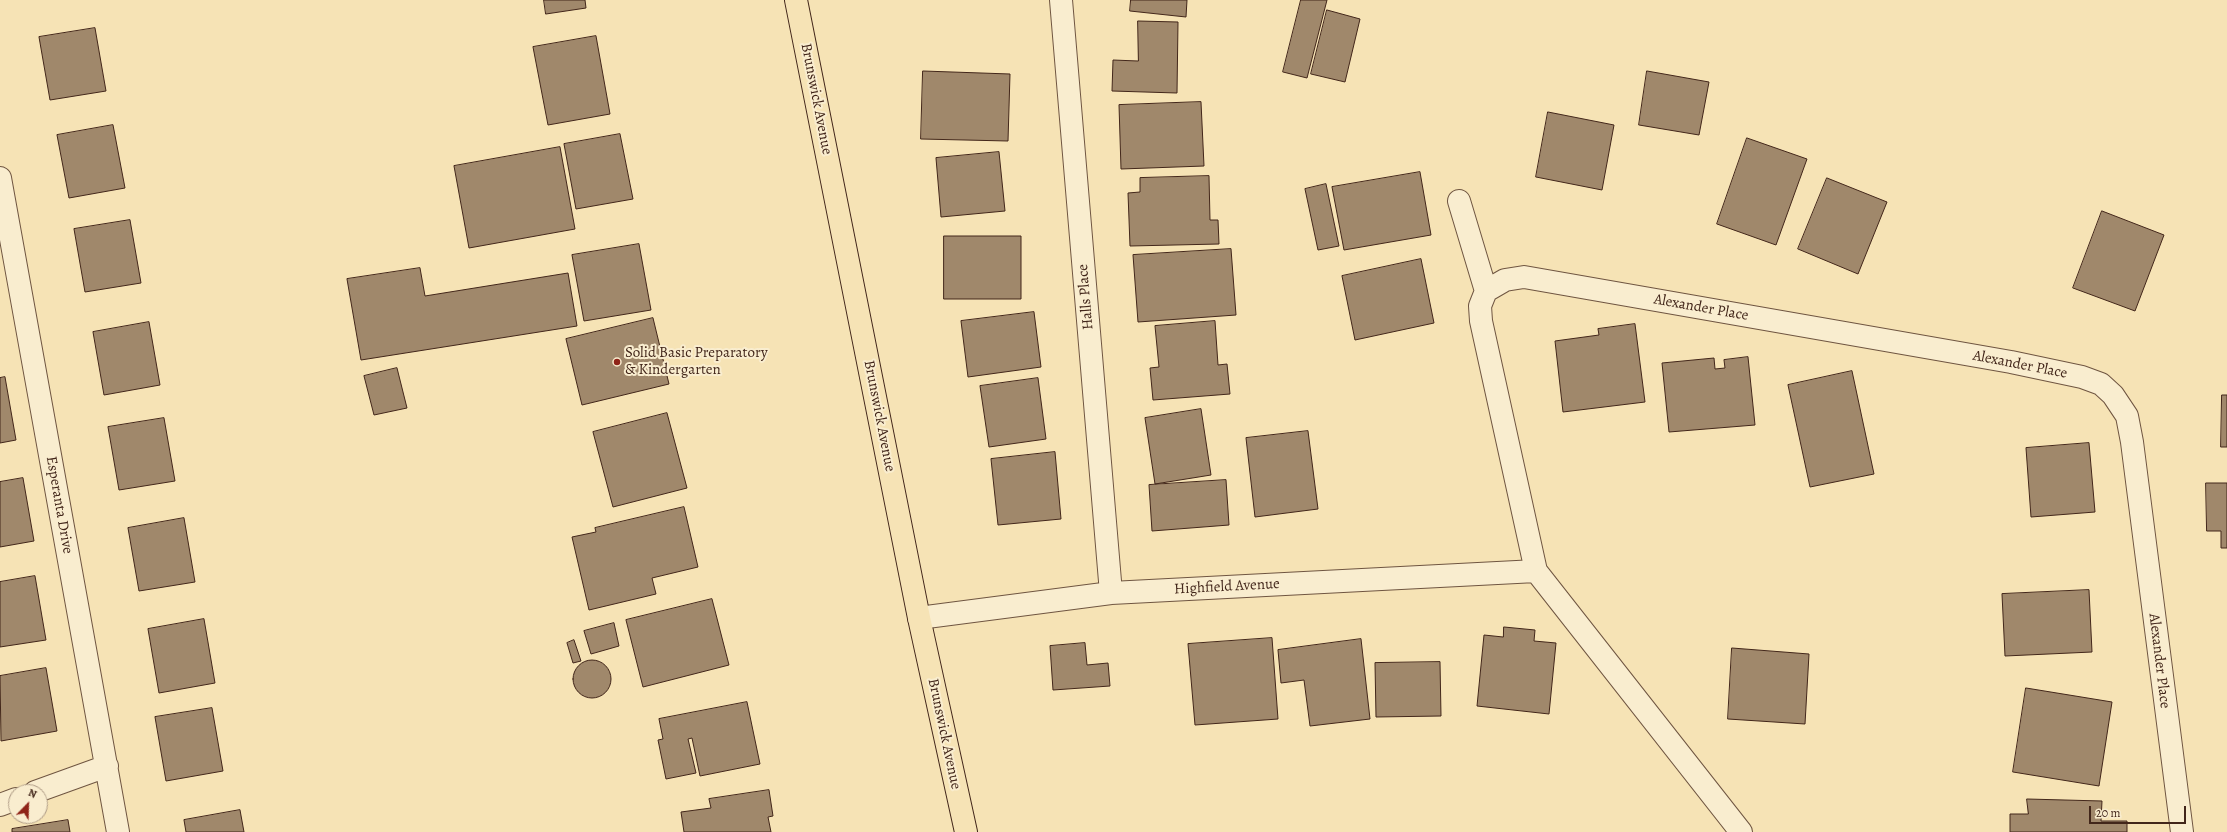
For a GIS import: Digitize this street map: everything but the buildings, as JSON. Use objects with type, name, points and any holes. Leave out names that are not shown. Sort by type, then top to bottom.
[{"type":"main road","name":"Brunswick Avenue","points":[[796,0],[919,618],[966,832]]},
{"type":"street","name":"Halls Place","points":[[1061,0],[1111,593]]},
{"type":"street","name":"Esperanta Drive","points":[[0,178],[118,832]]},
{"type":"street","points":[[1459,200],[1486,291],[1480,306],[1481,321],[1536,571],[1741,832]]},
{"type":"street","name":"Alexander Place","points":[[1486,291],[1505,280],[1524,277],[2011,362],[2082,377],[2101,384],[2113,395],[2127,416],[2132,442],[2182,832]]},
{"type":"street","name":"Highfield Avenue","points":[[919,618],[1111,593],[1536,571]]},
{"type":"street","points":[[48,787],[107,766]]},
{"type":"place","name":"Solid Basic Preparatory & Kindergarten","points":[[617,362]]}]
